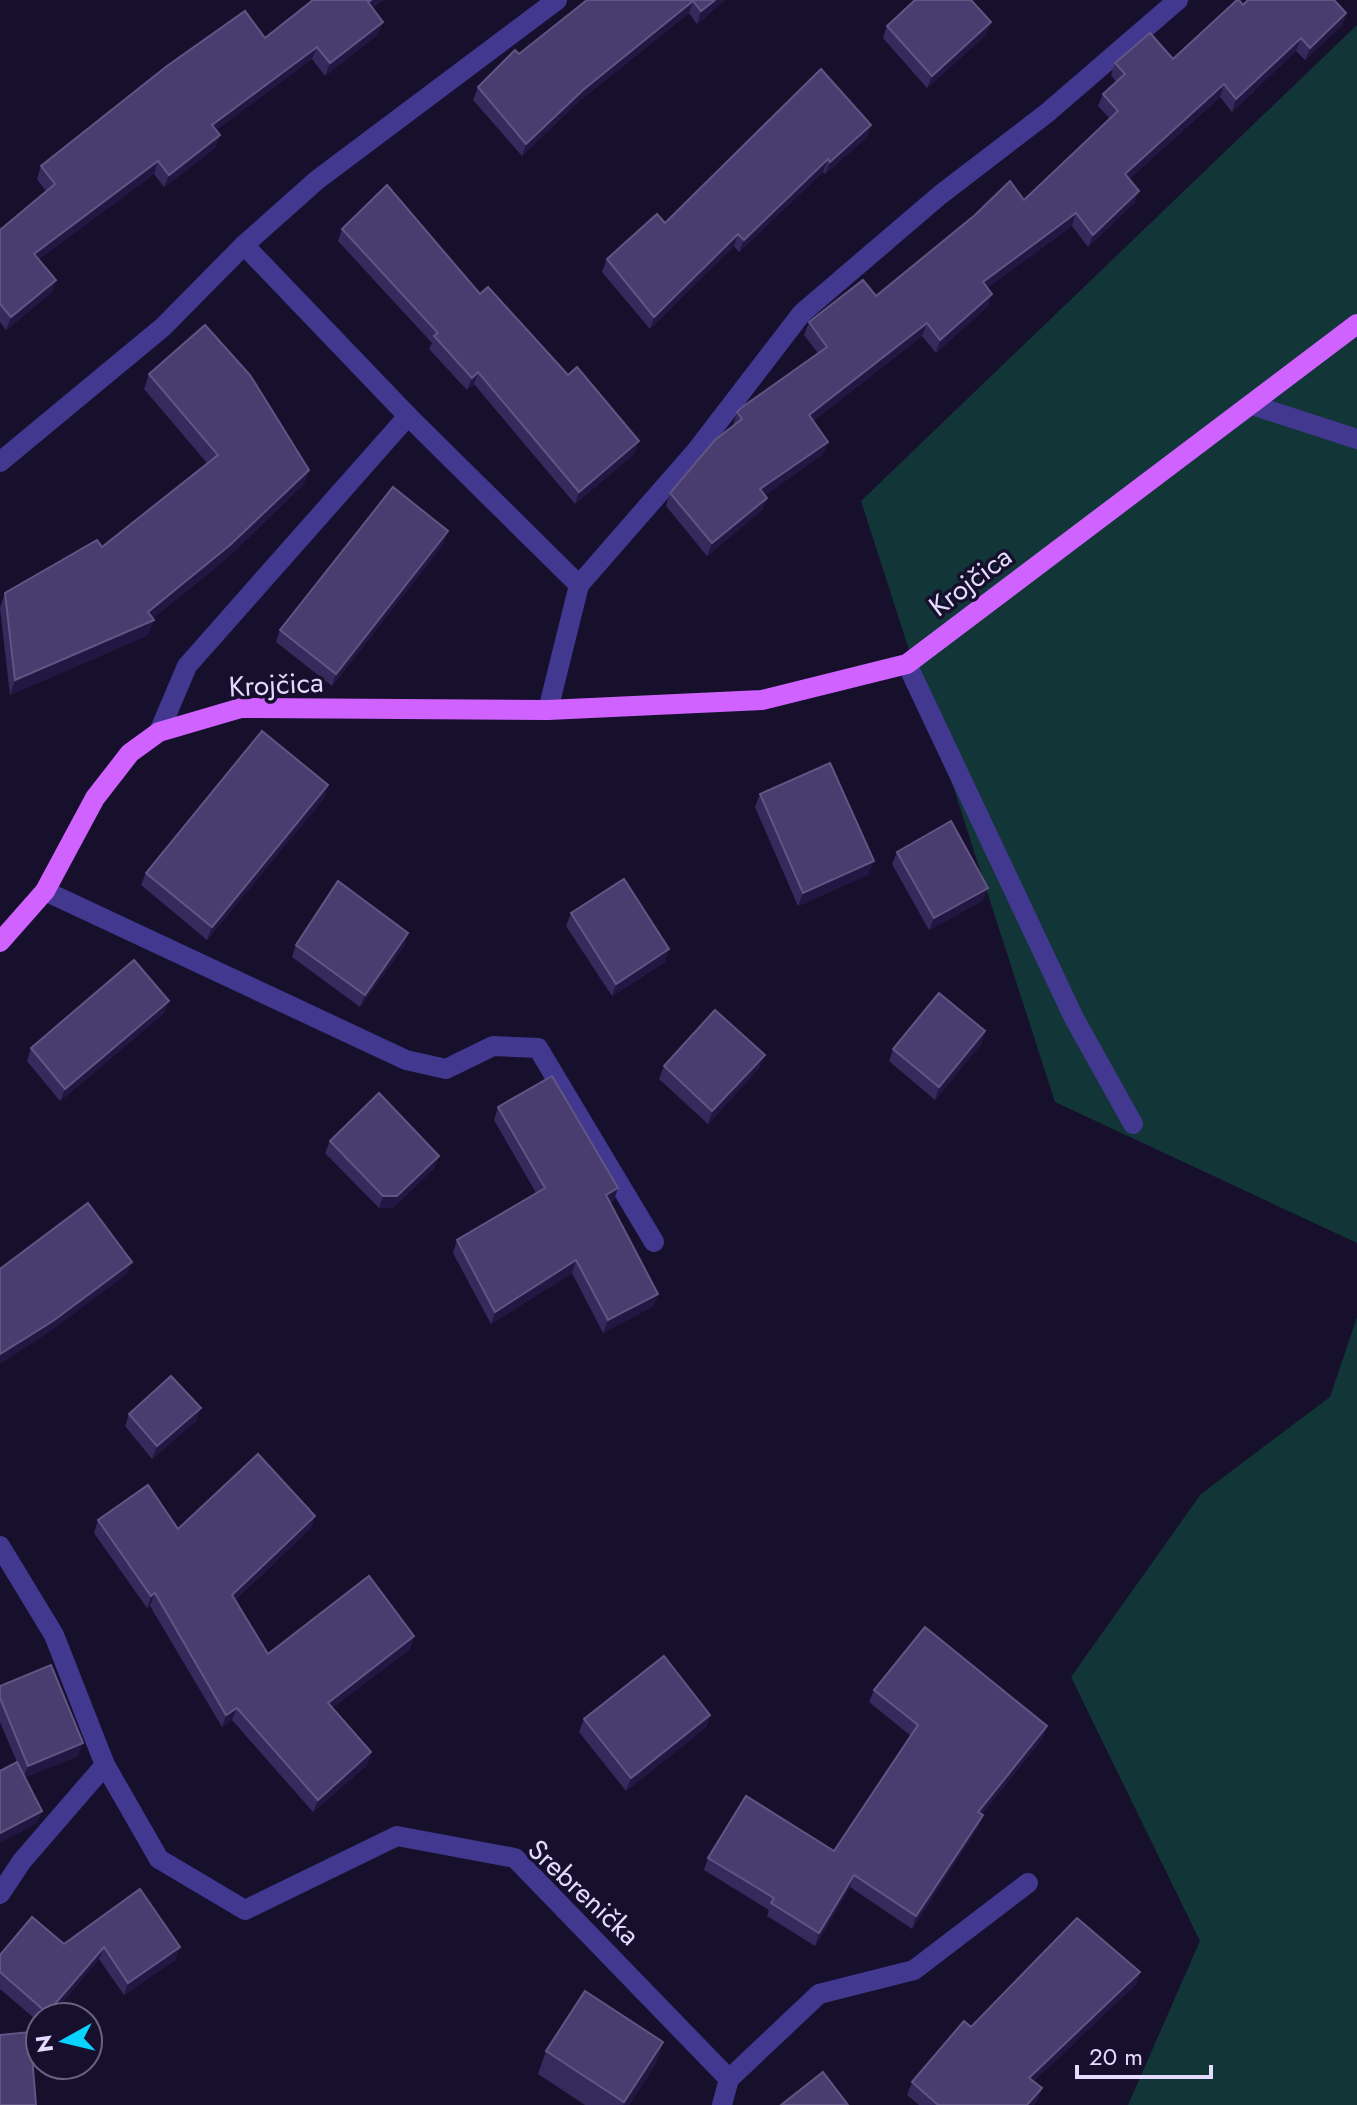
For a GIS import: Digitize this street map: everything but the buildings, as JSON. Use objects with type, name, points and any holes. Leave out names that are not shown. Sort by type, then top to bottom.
[{"type":"main road","name":"Krojčica","points":[[0,942],[45,891],[95,798],[130,753],[159,732],[241,708],[548,710],[762,700],[907,664],[1357,324]]},
{"type":"street","points":[[0,462],[163,327],[244,245],[317,180],[557,0]]},
{"type":"street","points":[[548,710],[579,585],[696,451],[802,313],[940,195],[1047,113],[1178,0]]},
{"type":"street","points":[[244,245],[408,416],[579,585]]},
{"type":"street","points":[[1252,405],[1357,439]]},
{"type":"street","points":[[159,732],[187,666],[408,416]]},
{"type":"street","points":[[907,664],[1074,1018],[1133,1124]]},
{"type":"street","points":[[45,891],[368,1045],[406,1060],[446,1069],[493,1046],[538,1048],[654,1242]]},
{"type":"street","name":"Srebrenička","points":[[0,1546],[54,1635],[105,1765],[159,1859],[245,1910],[397,1836],[515,1858],[729,2079]]},
{"type":"street","points":[[0,1894],[22,1861],[105,1765]]},
{"type":"street","points":[[722,2105],[729,2079],[819,1994],[914,1970],[1028,1883]]},
{"type":"green space","points":[[1357,25],[1357,1243],[1055,1102],[861,501]]},
{"type":"green space","points":[[1357,1317],[1357,2105],[1128,2105],[1200,1941],[1071,1677],[1201,1494],[1330,1397]]}]
